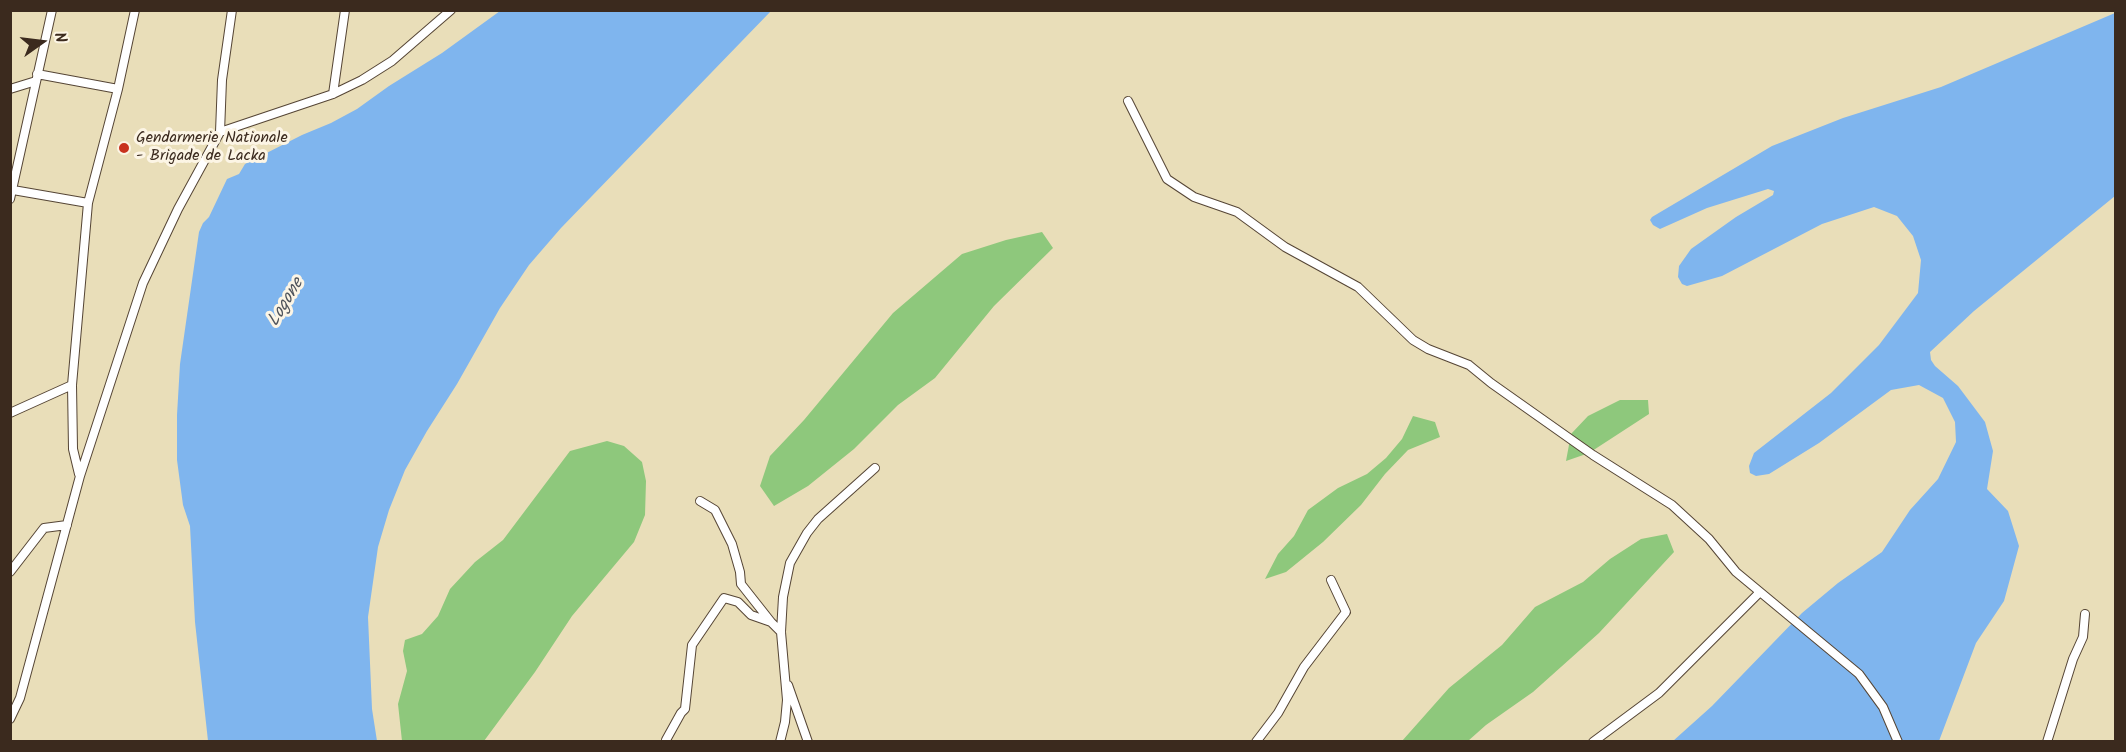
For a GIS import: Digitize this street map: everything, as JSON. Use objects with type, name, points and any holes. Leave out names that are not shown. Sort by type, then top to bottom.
[{"type":"street","points":[[10,199],[52,10]]},
{"type":"street","points":[[80,476],[74,449],[72,385],[88,203],[118,89],[135,10]]},
{"type":"street","points":[[10,718],[20,698],[80,476],[142,283],[178,209],[220,132],[222,80],[232,10]]},
{"type":"street","points":[[220,132],[333,94],[362,80],[392,61],[451,10]]},
{"type":"street","points":[[333,94],[344,11]]},
{"type":"street","points":[[10,89],[36,77],[118,89]]},
{"type":"street","points":[[1128,101],[1167,180],[1194,197],[1237,212],[1285,247],[1358,287],[1413,340],[1428,349],[1469,365],[1593,455],[1671,505],[1709,539],[1736,573],[1859,674],[1883,707],[1898,741]]},
{"type":"street","points":[[12,190],[88,203]]},
{"type":"street","points":[[10,413],[72,385]]},
{"type":"street","points":[[780,741],[787,700],[781,632],[785,580],[798,547],[818,519],[875,468]]},
{"type":"street","points":[[700,501],[715,510],[732,544],[741,584],[781,632]]},
{"type":"street","points":[[10,572],[44,528],[67,525]]},
{"type":"street","points":[[1256,741],[1278,713],[1304,667],[1346,612],[1331,580]]},
{"type":"street","points":[[1593,741],[1659,693],[1760,592]]},
{"type":"street","points":[[666,740],[685,709],[692,645],[724,598],[738,602],[752,615],[771,622]]},
{"type":"street","points":[[2047,741],[2073,659],[2083,637],[2085,614]]},
{"type":"street","points":[[785,678],[808,741]]},
{"type":"green space","points":[[1042,232],[1053,248],[994,306],[935,378],[898,405],[854,449],[808,486],[774,506],[760,486],[770,456],[804,420],[893,313],[962,254],[1006,240]]},
{"type":"green space","points":[[1620,400],[1648,400],[1649,414],[1589,453],[1566,461],[1571,434],[1588,416]]},
{"type":"green space","points":[[1413,416],[1435,422],[1440,437],[1408,450],[1385,474],[1361,505],[1323,542],[1286,572],[1265,579],[1278,554],[1294,536],[1308,510],[1338,488],[1367,474],[1386,458],[1402,439]]},
{"type":"green space","points":[[607,441],[624,446],[642,462],[646,481],[645,515],[634,542],[572,616],[535,672],[484,741],[402,741],[398,704],[407,671],[403,651],[405,640],[422,634],[438,616],[450,589],[475,562],[503,540],[570,451]]},
{"type":"green space","points":[[1667,534],[1674,552],[1599,633],[1533,692],[1486,725],[1468,741],[1402,741],[1449,688],[1502,645],[1535,607],[1583,582],[1610,559],[1641,539]]},
{"type":"water","name":"Logone","points":[[500,11],[771,11],[561,228],[529,265],[500,308],[405,470],[389,510],[378,547],[368,617],[372,709],[377,741],[208,741],[195,622],[190,526],[183,505],[177,460],[180,364],[199,232],[209,217],[227,179],[239,174],[245,164],[357,109],[442,53]]},
{"type":"water","points":[[2115,13],[2115,196],[1974,311],[1930,352],[1935,366],[1958,386],[1985,422],[1993,451],[1987,489],[2008,511],[2019,546],[2004,601],[1976,643],[1939,741],[1673,741],[1712,706],[1802,613],[1838,583],[1882,552],[1910,510],[1938,479],[1956,442],[1955,422],[1943,398],[1919,385],[1891,390],[1819,443],[1769,474],[1756,476],[1750,473],[1749,466],[1754,453],[1831,393],[1879,345],[1918,293],[1921,260],[1913,236],[1897,216],[1874,207],[1822,224],[1722,276],[1687,286],[1682,284],[1678,277],[1679,266],[1691,249],[1736,217],[1773,195],[1774,191],[1768,189],[1707,208],[1660,229],[1650,220],[1772,146],[1843,118],[1941,87]]},
{"type":"place","name":"Gendarmerie Nationale - Brigade de Lacka","points":[[124,148]]}]
